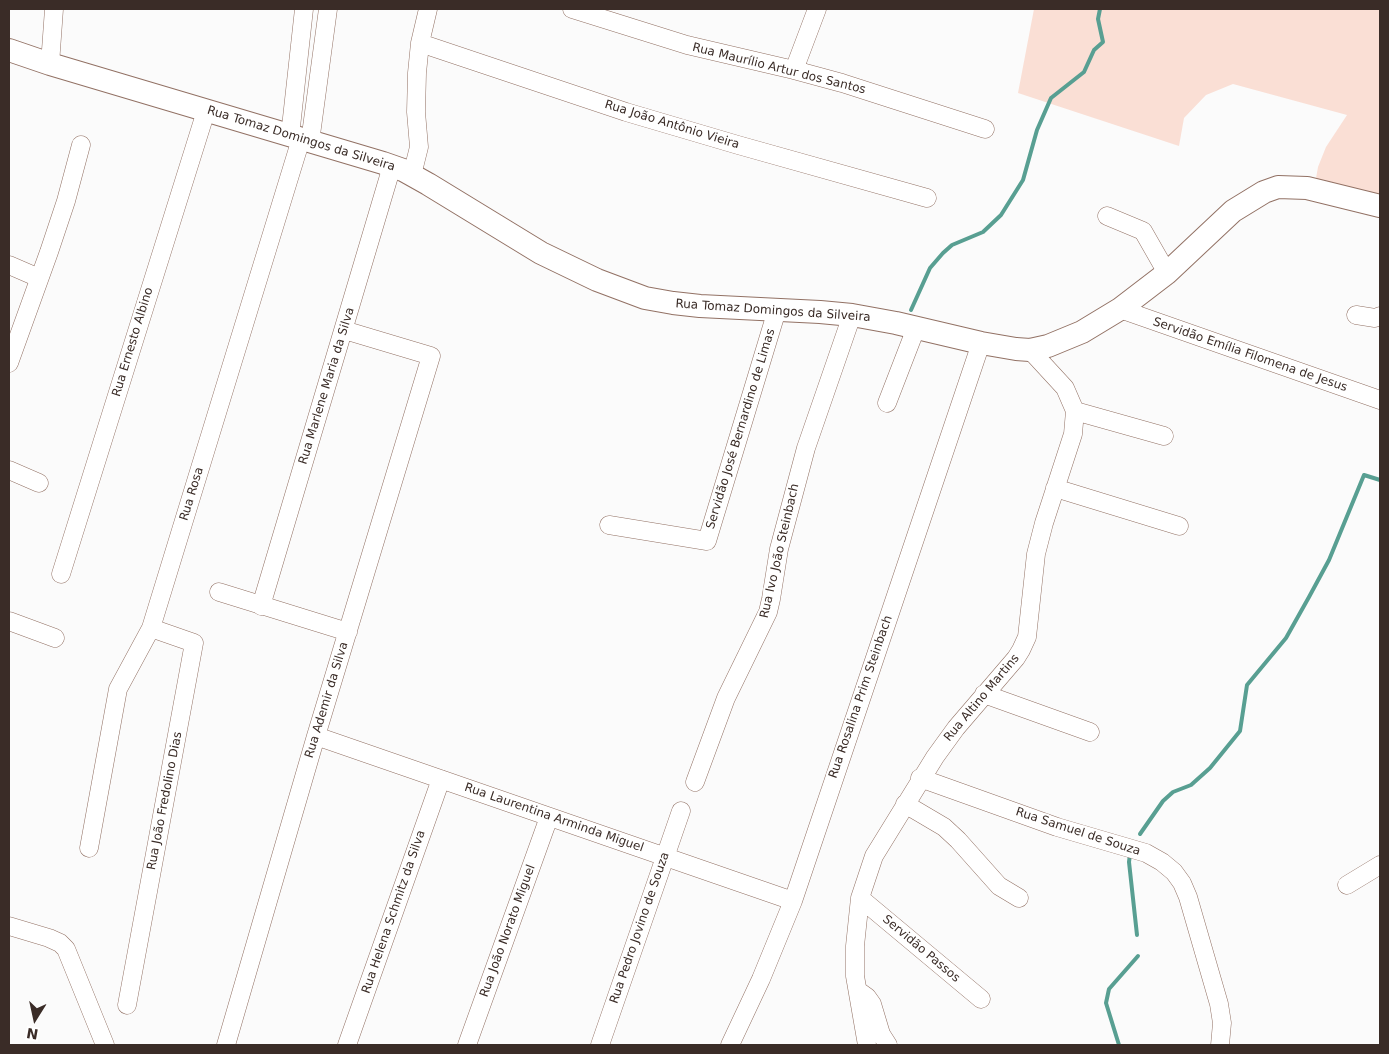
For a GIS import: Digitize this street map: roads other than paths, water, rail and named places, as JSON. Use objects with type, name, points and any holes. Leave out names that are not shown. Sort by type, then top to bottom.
[{"type":"main road","name":"Rua Tomaz Domingos da Silveira","points":[[9,50],[402,170],[542,253],[616,288],[645,298],[673,303],[852,316],[916,328],[1001,348],[1030,350],[1048,346],[1082,332],[1120,309],[1167,273],[1233,211],[1278,187],[1307,188],[1380,206]]},
{"type":"street","points":[[50,64],[54,9]]},
{"type":"street","points":[[300,139],[304,9]]},
{"type":"street","points":[[300,139],[328,9]]},
{"type":"street","name":"Rua Marlene Maria da Silva","points":[[262,606],[344,330],[402,170],[419,147],[416,92],[420,44],[428,9]]},
{"type":"street","name":"Rua Maurílio Artur dos Santos","points":[[572,9],[687,45],[842,83],[985,129]]},
{"type":"street","points":[[794,70],[817,9]]},
{"type":"street","name":"Rua João Antônio Vieira","points":[[420,44],[682,129],[927,198]]},
{"type":"street","name":"Rua Ernesto Albino","points":[[60,574],[206,111]]},
{"type":"street","name":"Rua Rosa","points":[[89,848],[118,689],[151,628],[300,139]]},
{"type":"street","points":[[9,363],[66,201],[81,145]]},
{"type":"street","points":[[1107,216],[1143,231],[1167,273]]},
{"type":"street","points":[[9,265],[39,278]]},
{"type":"street","name":"Servidão Emília Filomena de Jesus","points":[[1120,309],[1380,400]]},
{"type":"street","name":"Servidão José Bernardino de Limas","points":[[610,525],[707,540],[777,310]]},
{"type":"street","points":[[1356,314],[1375,318],[1380,316]]},
{"type":"street","name":"Rua Ivo João Steinbach","points":[[694,782],[726,698],[768,612],[780,549],[806,448],[852,316]]},
{"type":"street","points":[[887,403],[916,328]]},
{"type":"street","name":"Rua Ademir da Silva","points":[[226,1045],[316,736],[431,356],[344,330]]},
{"type":"street","name":"Rua Rosalina Prim Steinbach","points":[[730,1045],[761,979],[792,901],[981,343]]},
{"type":"street","name":"Rua Altino Martins","points":[[867,1045],[857,991],[855,946],[860,898],[874,856],[920,778],[956,728],[1016,658],[1025,644],[1036,554],[1073,434],[1075,411],[1071,398],[1065,388],[1030,350]]},
{"type":"street","points":[[1075,411],[1164,436]]},
{"type":"street","points":[[9,470],[39,483]]},
{"type":"street","points":[[1055,488],[1179,526]]},
{"type":"street","points":[[219,592],[348,632]]},
{"type":"street","points":[[9,621],[55,638]]},
{"type":"street","name":"Rua João Fredolino Dias","points":[[127,1005],[194,643],[151,628]]},
{"type":"street","points":[[984,694],[1090,732]]},
{"type":"street","name":"Rua Laurentina Arminda Miguel","points":[[316,736],[792,901]]},
{"type":"street","name":"Rua Samuel de Souza","points":[[920,778],[1032,818],[1146,853],[1162,862],[1174,872],[1182,883],[1188,897],[1219,1004],[1222,1023],[1220,1045]]},
{"type":"street","name":"Rua Helena Schmitz da Silva","points":[[347,1045],[441,779]]},
{"type":"street","points":[[905,804],[944,827],[1000,886],[1019,898]]},
{"type":"street","name":"Rua Pedro Jovino de Souza","points":[[600,1045],[681,811]]},
{"type":"street","name":"Rua João Norato Miguel","points":[[467,1045],[549,817]]},
{"type":"street","points":[[1347,885],[1380,865]]},
{"type":"street","name":"Servidão Passos","points":[[860,898],[981,999]]},
{"type":"street","points":[[9,926],[55,940],[66,949],[104,1045]]},
{"type":"street","points":[[857,991],[867,997],[872,1004],[881,1034],[888,1045]]},
{"type":"waterway","points":[[911,310],[930,268],[952,245],[983,232],[1001,215],[1023,180],[1037,130],[1051,98],[1084,72],[1094,50],[1103,42],[1098,19],[1100,9]]},
{"type":"waterway","points":[[1140,834],[1163,801],[1173,792],[1191,785],[1210,768],[1240,731],[1247,685],[1286,638],[1309,597],[1329,560],[1364,475],[1380,480]]},
{"type":"waterway","points":[[1130,854],[1129,862],[1137,935]]},
{"type":"waterway","points":[[1119,1045],[1106,1003],[1109,989],[1138,956]]}]
